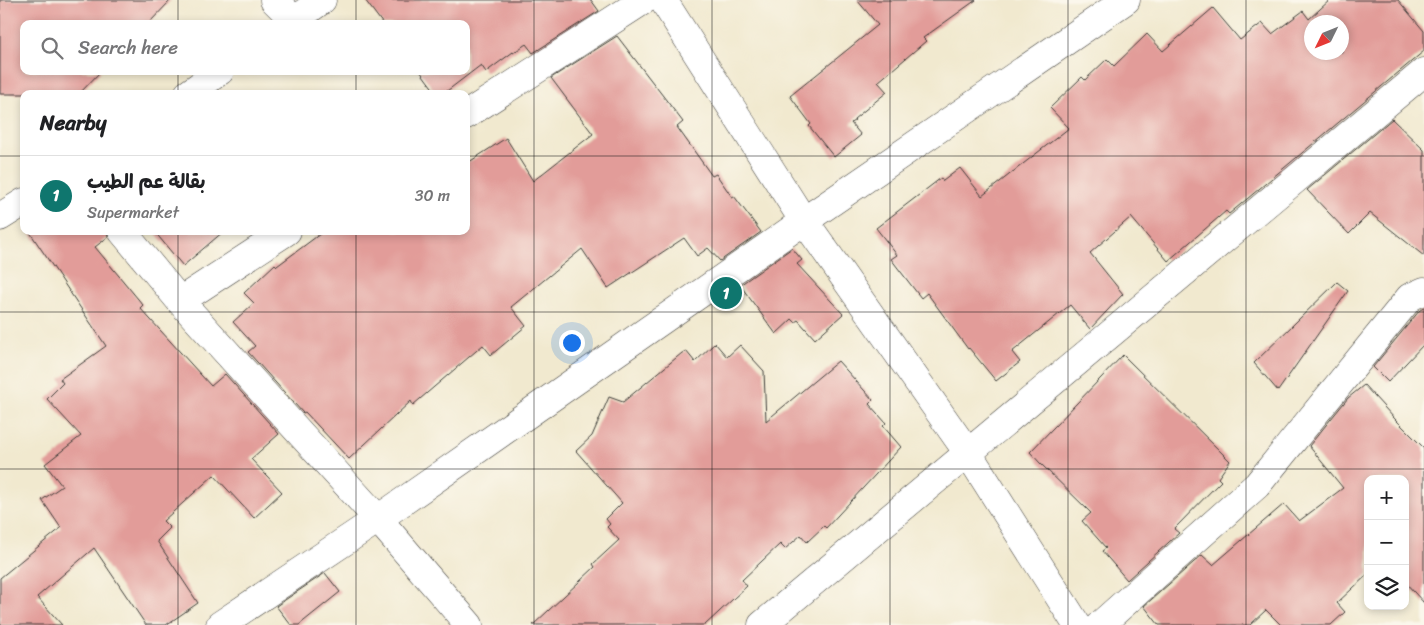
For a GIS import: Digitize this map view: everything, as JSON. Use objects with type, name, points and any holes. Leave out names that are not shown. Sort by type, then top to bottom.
[{"type":"street","points":[[274,0],[290,20]]},
{"type":"street","points":[[295,20],[322,0]]},
{"type":"street","points":[[470,112],[644,0]]},
{"type":"street","points":[[663,0],[804,221],[968,454],[1077,625]]},
{"type":"street","points":[[220,625],[378,519],[804,221],[1126,0]]},
{"type":"street","points":[[762,625],[1424,72]]},
{"type":"street","points":[[194,90],[214,75]]},
{"type":"street","points":[[0,217],[20,204]]},
{"type":"street","points":[[125,235],[180,301],[378,519],[469,625]]},
{"type":"street","points":[[180,301],[281,235]]},
{"type":"street","points":[[1100,625],[1257,484],[1410,297],[1424,291]]},
{"type":"building","points":[[0,0],[171,0],[152,20],[20,20],[20,75],[97,75],[83,90],[20,90],[20,94],[0,94]]},
{"type":"building","points":[[365,0],[591,0],[599,11],[533,53],[526,44],[486,72],[481,65],[470,73],[470,20],[380,20]]},
{"type":"building","points":[[857,0],[976,0],[923,38],[926,41],[878,82],[887,92],[854,119],[851,123],[861,135],[834,157],[809,126],[811,124],[790,96],[878,25]]},
{"type":"building","points":[[1330,0],[1398,0],[1424,31],[1424,51],[1229,214],[1226,211],[1168,261],[1131,217],[1090,253],[1123,294],[1090,329],[1070,305],[1012,352],[1020,362],[996,381],[968,349],[927,293],[921,298],[891,259],[897,255],[876,228],[941,178],[943,181],[960,168],[982,196],[1069,128],[1050,108],[1082,77],[1085,80],[1107,59],[1114,66],[1147,34],[1163,51],[1213,8],[1240,40],[1262,23],[1272,34],[1303,11],[1306,15],[1304,15],[1304,60],[1349,60],[1349,15],[1313,15]]},
{"type":"building","points":[[617,36],[683,122],[677,127],[712,176],[716,174],[761,232],[720,261],[708,248],[697,256],[684,238],[608,288],[582,249],[511,307],[526,326],[491,355],[483,345],[413,405],[411,401],[349,459],[305,412],[303,413],[248,352],[255,346],[233,322],[254,303],[244,293],[275,264],[277,266],[319,235],[470,235],[470,161],[506,138],[533,181],[593,134],[551,78]]},
{"type":"building","points":[[423,75],[468,75],[448,90],[434,90]]},
{"type":"building","points":[[1392,119],[1424,150],[1424,256],[1370,213],[1349,234],[1307,190]]},
{"type":"building","points":[[32,235],[108,235],[108,237],[95,247],[143,305],[140,308],[211,386],[225,374],[279,434],[251,459],[282,492],[254,518],[214,475],[163,521],[170,528],[157,541],[198,603],[166,625],[146,625],[94,548],[37,597],[62,625],[0,625],[0,578],[61,528],[42,500],[62,486],[45,464],[81,436],[47,399],[63,383],[60,379],[106,346]]},
{"type":"building","points":[[157,235],[219,235],[183,266]]},
{"type":"building","points":[[792,248],[802,260],[797,264],[843,314],[815,339],[798,320],[795,322],[792,319],[776,334],[740,285]]},
{"type":"building","points":[[1337,282],[1348,291],[1278,391],[1254,363]]},
{"type":"building","points":[[1424,308],[1424,344],[1388,382],[1373,367],[1420,310]]},
{"type":"building","points":[[715,343],[727,357],[740,345],[764,371],[766,421],[838,361],[873,400],[869,404],[886,423],[883,426],[901,447],[826,528],[824,526],[807,542],[801,535],[785,549],[780,544],[742,580],[747,586],[705,625],[533,625],[595,567],[593,564],[619,540],[607,527],[610,524],[606,519],[622,503],[576,451],[592,436],[609,397],[623,402],[682,353],[686,351],[695,362]]},
{"type":"building","points":[[1123,355],[1230,461],[1218,478],[1221,481],[1174,529],[1179,533],[1127,580],[1102,551],[1106,548],[1082,521],[1091,513],[1030,452]]},
{"type":"building","points":[[1364,385],[1424,448],[1424,603],[1409,586],[1409,475],[1364,475],[1364,578],[1337,603],[1345,612],[1331,625],[1281,625],[1266,610],[1250,625],[1159,625],[1144,606],[1202,555],[1213,565],[1284,504],[1299,521],[1343,488],[1309,446],[1348,398]]},
{"type":"building","points":[[325,573],[340,592],[299,625],[291,625],[276,606]]},
{"type":"place","name":"بقالة عم الطيب","points":[[726,293]]}]
